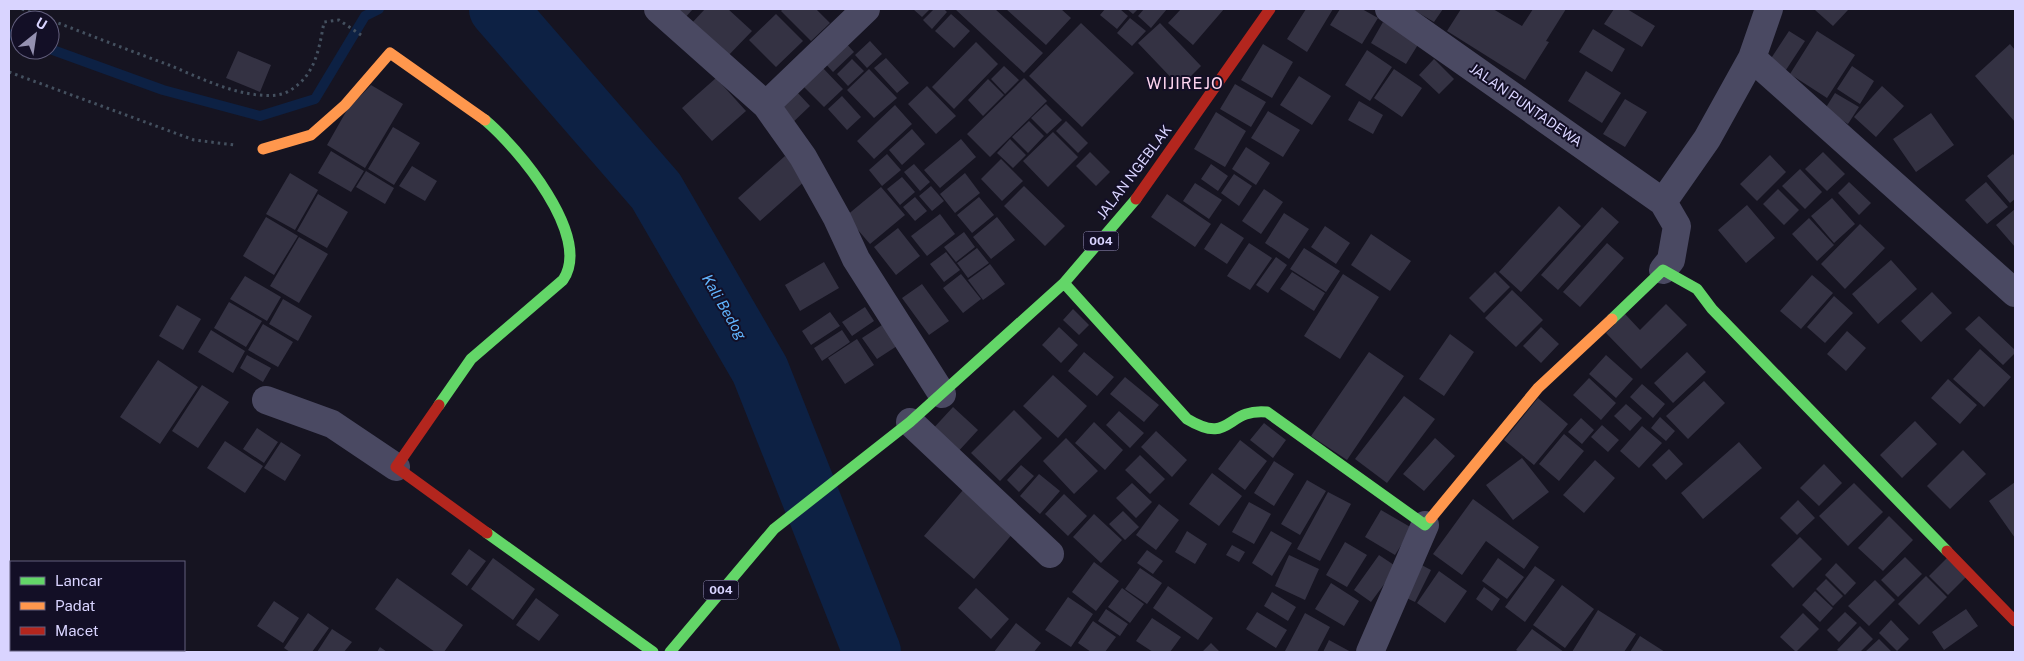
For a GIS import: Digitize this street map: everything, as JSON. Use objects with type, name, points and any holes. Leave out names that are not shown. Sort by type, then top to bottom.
[{"type":"street","points":[[658,9],[766,105],[803,157],[837,218],[856,260],[942,394]]},
{"type":"street","points":[[766,105],[866,9]]},
{"type":"street","name":"JALAN NGEBLAK","points":[[901,430],[1064,283],[1133,203],[1270,9]]},
{"type":"street","name":"JALAN PUNTADEWA","points":[[1389,9],[1663,202]]},
{"type":"street","points":[[1370,652],[1425,524],[1538,388],[1663,270],[1671,260],[1677,226],[1663,202],[1707,139],[1752,58],[1769,9]]},
{"type":"street","points":[[263,150],[311,134],[345,105],[390,53],[464,103],[516,147],[538,175],[557,208],[570,256],[570,268],[566,276],[471,359],[396,467]]},
{"type":"street","points":[[1752,58],[2015,293]]},
{"type":"street","points":[[1663,270],[1697,290],[1712,309],[2015,621]]},
{"type":"street","points":[[1064,283],[1187,419],[1212,430],[1224,427],[1243,413],[1254,410],[1267,412],[1425,524]]},
{"type":"street","points":[[266,400],[332,424],[396,467],[653,652]]},
{"type":"street","points":[[901,430],[1050,554]]},
{"type":"street","name":"004","points":[[670,652],[774,528],[901,430]]},
{"type":"path","points":[[22,9],[237,91],[260,95],[275,95],[288,91],[307,78],[318,54],[324,22],[339,20],[370,42]]},
{"type":"path","points":[[9,72],[194,140],[263,150]]},
{"type":"building","points":[[672,9],[693,9],[683,20]]},
{"type":"building","points":[[705,9],[728,9],[752,31],[725,59],[690,25]]},
{"type":"building","points":[[783,9],[816,9],[830,23],[811,41],[781,11]]},
{"type":"building","points":[[913,9],[930,9],[922,17]]},
{"type":"building","points":[[934,9],[944,9],[947,12],[932,29],[923,20]]},
{"type":"building","points":[[955,9],[995,9],[1043,53],[1024,73]]},
{"type":"building","points":[[1006,9],[1061,9],[1071,18],[1046,45]]},
{"type":"building","points":[[1105,9],[1120,9],[1128,16],[1117,29],[1100,15]]},
{"type":"building","points":[[1127,9],[1138,9],[1133,14]]},
{"type":"building","points":[[1144,9],[1167,9],[1151,28],[1138,16]]},
{"type":"building","points":[[1181,9],[1224,9],[1193,45],[1168,23]]},
{"type":"building","points":[[1306,9],[1333,9],[1307,52],[1287,39]]},
{"type":"building","points":[[1340,9],[1362,9],[1378,18],[1362,44],[1330,25]]},
{"type":"building","points":[[1412,9],[1443,9],[1434,22]]},
{"type":"building","points":[[1461,9],[1493,9],[1522,26],[1533,9],[1566,9],[1546,41],[1549,42],[1525,80],[1447,31]]},
{"type":"building","points":[[1614,9],[1627,9],[1655,26],[1642,47],[1604,24]]},
{"type":"building","points":[[1816,9],[1847,9],[1848,10],[1833,26]]},
{"type":"building","points":[[776,14],[803,41],[776,67],[749,40]]},
{"type":"building","points":[[951,14],[970,31],[954,48],[935,31]]},
{"type":"building","points":[[1130,18],[1146,31],[1132,46],[1117,33]]},
{"type":"building","points":[[1383,22],[1419,43],[1406,64],[1371,43]]},
{"type":"building","points":[[1081,23],[1134,73],[1082,127],[1029,76]]},
{"type":"building","points":[[1160,23],[1201,66],[1180,87],[1138,43]]},
{"type":"building","points":[[1593,29],[1625,49],[1612,72],[1579,52]]},
{"type":"building","points":[[1789,31],[1805,41],[1784,73],[1768,63]]},
{"type":"building","points":[[1817,31],[1855,55],[1827,98],[1790,74]]},
{"type":"building","points":[[844,41],[854,52],[833,72],[823,61]]},
{"type":"building","points":[[870,41],[882,54],[867,68],[855,55]]},
{"type":"building","points":[[976,42],[998,64],[954,109],[932,87]]},
{"type":"building","points":[[1263,44],[1293,62],[1272,98],[1241,80]]},
{"type":"building","points":[[2010,44],[2015,50],[2015,122],[1975,76]]},
{"type":"building","points":[[1367,50],[1392,67],[1370,101],[1345,85]]},
{"type":"building","points":[[238,51],[271,65],[260,92],[226,78]]},
{"type":"building","points":[[886,58],[909,83],[897,93],[874,68]]},
{"type":"building","points":[[852,59],[864,71],[848,86],[837,74]]},
{"type":"building","points":[[1434,59],[1454,79],[1439,94],[1419,75]]},
{"type":"building","points":[[820,65],[843,89],[824,107],[801,84]]},
{"type":"building","points":[[1004,66],[1019,80],[1005,94],[991,79]]},
{"type":"building","points":[[1852,66],[1874,81],[1860,104],[1837,89]]},
{"type":"building","points":[[869,69],[897,98],[874,118],[847,90]]},
{"type":"building","points":[[1394,69],[1422,88],[1402,117],[1374,98]]},
{"type":"building","points":[[1586,71],[1621,93],[1602,123],[1568,101]]},
{"type":"building","points":[[1299,76],[1331,96],[1312,125],[1280,105]]},
{"type":"building","points":[[716,78],[746,111],[712,141],[682,108]]},
{"type":"building","points":[[1024,78],[1047,101],[990,157],[967,134]]},
{"type":"building","points":[[988,79],[1004,95],[983,116],[968,100]]},
{"type":"building","points":[[1235,84],[1266,102],[1251,127],[1220,109]]},
{"type":"building","points":[[371,85],[403,104],[365,168],[327,145],[347,110]]},
{"type":"building","points":[[927,86],[956,116],[936,134],[908,104]]},
{"type":"building","points":[[1882,86],[1904,106],[1876,137],[1854,117]]},
{"type":"building","points":[[796,91],[810,106],[789,126],[775,110]]},
{"type":"building","points":[[1835,93],[1859,107],[1848,124],[1825,109]]},
{"type":"building","points":[[842,96],[861,117],[847,130],[828,109]]},
{"type":"building","points":[[1625,99],[1647,112],[1625,147],[1603,134]]},
{"type":"building","points":[[1359,101],[1383,115],[1373,134],[1348,120]]},
{"type":"building","points":[[1046,104],[1062,120],[1047,134],[1031,118]]},
{"type":"building","points":[[895,105],[912,124],[874,159],[857,141]]},
{"type":"building","points":[[1268,111],[1300,130],[1283,157],[1251,138]]},
{"type":"building","points":[[1216,112],[1246,131],[1225,167],[1194,149]]},
{"type":"building","points":[[1931,113],[1954,145],[1916,172],[1893,139]]},
{"type":"building","points":[[1029,121],[1044,136],[1028,153],[1012,137]]},
{"type":"building","points":[[1066,121],[1088,143],[1078,153],[1056,131]]},
{"type":"building","points":[[393,127],[420,143],[394,185],[368,169]]},
{"type":"building","points":[[912,129],[925,144],[902,165],[889,150]]},
{"type":"building","points":[[1053,132],[1078,157],[1048,187],[1023,161]]},
{"type":"building","points":[[961,139],[976,157],[940,188],[924,170]]},
{"type":"building","points":[[1010,139],[1026,155],[1013,168],[997,153]]},
{"type":"building","points":[[1246,147],[1270,163],[1256,185],[1232,169]]},
{"type":"building","points":[[331,151],[364,171],[351,192],[318,173]]},
{"type":"building","points":[[1090,152],[1110,172],[1096,186],[1076,166]]},
{"type":"building","points":[[1823,152],[1845,174],[1827,191],[1805,169]]},
{"type":"building","points":[[887,154],[901,170],[882,186],[869,170]]},
{"type":"building","points":[[2013,154],[2015,157],[2015,199],[2010,203],[1987,176]]},
{"type":"building","points":[[1770,155],[1786,172],[1757,201],[1740,184]]},
{"type":"building","points":[[785,156],[806,180],[760,221],[738,198]]},
{"type":"building","points":[[1001,159],[1023,181],[1002,201],[981,179]]},
{"type":"building","points":[[914,164],[930,182],[920,191],[904,172]]},
{"type":"building","points":[[1211,164],[1228,176],[1218,191],[1201,179]]},
{"type":"building","points":[[412,166],[437,181],[425,201],[399,186]]},
{"type":"building","points":[[1800,169],[1822,192],[1805,209],[1782,186]]},
{"type":"building","points":[[366,171],[394,188],[385,204],[356,187]]},
{"type":"building","points":[[290,173],[318,190],[295,230],[266,214]]},
{"type":"building","points":[[965,173],[980,193],[955,213],[940,194]]},
{"type":"building","points":[[1234,174],[1252,186],[1239,206],[1221,193]]},
{"type":"building","points":[[902,177],[915,192],[900,205],[887,189]]},
{"type":"building","points":[[1849,182],[1871,203],[1859,215],[1838,193]]},
{"type":"building","points":[[1986,182],[2008,207],[1987,224],[1965,200]]},
{"type":"building","points":[[1195,183],[1222,200],[1209,219],[1183,201]]},
{"type":"building","points":[[931,186],[944,201],[932,211],[919,196]]},
{"type":"building","points":[[1024,186],[1065,226],[1045,246],[1004,206]]},
{"type":"building","points":[[881,187],[905,215],[870,244],[846,216]]},
{"type":"building","points":[[1264,189],[1283,202],[1261,234],[1242,221]]},
{"type":"building","points":[[1778,189],[1799,210],[1784,225],[1763,204]]},
{"type":"building","points":[[318,194],[348,212],[327,248],[297,231]]},
{"type":"building","points":[[1167,194],[1211,224],[1195,247],[1151,217]]},
{"type":"building","points":[[915,197],[927,211],[915,221],[903,207]]},
{"type":"building","points":[[979,197],[994,215],[972,233],[957,215]]},
{"type":"building","points":[[1832,198],[1855,224],[1834,243],[1811,216]]},
{"type":"building","points":[[1747,205],[1775,238],[1746,263],[1718,230]]},
{"type":"building","points":[[1559,206],[1581,226],[1521,292],[1499,272]]},
{"type":"building","points":[[1602,207],[1619,222],[1558,290],[1541,275]]},
{"type":"building","points":[[2015,209],[2015,247],[1996,225]]},
{"type":"building","points":[[1284,213],[1309,229],[1289,259],[1265,243]]},
{"type":"building","points":[[940,214],[955,234],[927,256],[911,236]]},
{"type":"building","points":[[266,217],[298,236],[274,275],[243,256]]},
{"type":"building","points":[[997,217],[1015,240],[991,259],[973,237]]},
{"type":"building","points":[[1809,218],[1834,245],[1817,261],[1792,234]]},
{"type":"building","points":[[1221,223],[1244,238],[1227,264],[1204,249]]},
{"type":"building","points":[[1860,224],[1885,248],[1845,289],[1821,264]]},
{"type":"building","points":[[1325,226],[1350,243],[1336,264],[1311,247]]},
{"type":"building","points":[[898,228],[920,256],[896,275],[874,247]]},
{"type":"building","points":[[964,232],[975,247],[956,262],[944,247]]},
{"type":"building","points":[[1371,234],[1411,261],[1390,291],[1351,265]]},
{"type":"building","points":[[299,237],[328,254],[299,303],[270,286]]},
{"type":"building","points":[[1249,243],[1272,258],[1250,290],[1227,276]]},
{"type":"building","points":[[1607,243],[1624,258],[1580,307],[1563,292]]},
{"type":"building","points":[[977,248],[989,263],[968,278],[957,263]]},
{"type":"building","points":[[1304,248],[1340,271],[1326,292],[1290,269]]},
{"type":"building","points":[[946,252],[960,270],[944,282],[930,264]]},
{"type":"building","points":[[1276,257],[1287,265],[1268,293],[1256,285]]},
{"type":"building","points":[[1891,260],[1917,289],[1878,324],[1852,294]]},
{"type":"building","points":[[824,262],[839,288],[800,311],[785,285]]},
{"type":"building","points":[[990,264],[1005,284],[983,300],[968,280]]},
{"type":"building","points":[[1292,272],[1325,293],[1314,311],[1280,289]]},
{"type":"building","points":[[1495,272],[1510,287],[1484,313],[1469,298]]},
{"type":"building","points":[[961,274],[981,299],[963,313],[943,288]]},
{"type":"building","points":[[1343,274],[1379,297],[1340,359],[1304,336]]},
{"type":"building","points":[[1812,275],[1833,293],[1801,329],[1780,311]]},
{"type":"building","points":[[245,276],[281,297],[267,321],[230,299]]},
{"type":"building","points":[[922,284],[949,321],[929,335],[902,298]]},
{"type":"building","points":[[1512,290],[1543,320],[1516,347],[1485,318]]},
{"type":"building","points":[[1932,292],[1952,313],[1921,342],[1901,321]]},
{"type":"building","points":[[1834,296],[1853,313],[1825,343],[1807,327]]},
{"type":"building","points":[[283,299],[312,316],[298,341],[269,324]]},
{"type":"building","points":[[229,302],[262,321],[246,347],[214,328]]},
{"type":"building","points":[[1666,304],[1687,325],[1641,369],[1606,333],[1625,314],[1640,330]]},
{"type":"building","points":[[177,305],[201,319],[183,350],[159,336]]},
{"type":"building","points":[[865,307],[874,321],[852,336],[842,322]]},
{"type":"building","points":[[1073,309],[1089,325],[1079,335],[1063,320]]},
{"type":"building","points":[[830,312],[840,326],[811,345],[802,331]]},
{"type":"building","points":[[1979,316],[2015,350],[2015,353],[2003,365],[1965,329]]},
{"type":"building","points":[[263,324],[293,342],[278,367],[248,350]]},
{"type":"building","points":[[882,325],[897,346],[877,359],[862,338]]},
{"type":"building","points":[[1059,327],[1078,345],[1061,363],[1042,345]]},
{"type":"building","points":[[1541,327],[1559,344],[1541,363],[1523,346]]},
{"type":"building","points":[[211,330],[245,351],[233,373],[198,352]]},
{"type":"building","points":[[842,330],[850,342],[822,361],[814,348]]},
{"type":"building","points":[[1847,331],[1866,348],[1846,371],[1827,354]]},
{"type":"building","points":[[1450,334],[1474,352],[1444,396],[1419,379]]},
{"type":"building","points":[[857,339],[874,365],[845,384],[828,358]]},
{"type":"building","points":[[1980,349],[2011,377],[1984,407],[1953,379]]},
{"type":"building","points":[[1084,352],[1114,377],[1097,396],[1068,371]]},
{"type":"building","points":[[1369,352],[1404,376],[1347,460],[1311,436]]},
{"type":"building","points":[[1687,352],[1706,372],[1673,403],[1654,383]]},
{"type":"building","points":[[247,355],[271,368],[263,382],[240,368]]},
{"type":"building","points":[[1606,355],[1633,379],[1616,398],[1589,374]]},
{"type":"building","points":[[158,360],[198,387],[160,444],[120,417]]},
{"type":"building","points":[[1053,375],[1087,406],[1058,438],[1023,406]]},
{"type":"building","points":[[1125,377],[1159,405],[1144,422],[1110,394]]},
{"type":"building","points":[[1589,378],[1616,403],[1601,420],[1573,395]]},
{"type":"building","points":[[1948,379],[1977,405],[1960,424],[1931,398]]},
{"type":"building","points":[[1704,381],[1725,403],[1688,439],[1666,416]]},
{"type":"building","points":[[1642,384],[1665,404],[1653,418],[1630,397]]},
{"type":"building","points":[[202,385],[229,402],[198,448],[172,431]]},
{"type":"building","points":[[1404,396],[1435,419],[1387,483],[1355,459]]},
{"type":"building","points":[[1538,398],[1568,424],[1534,465],[1504,440]]},
{"type":"building","points":[[1626,404],[1642,418],[1630,431],[1614,416]]},
{"type":"building","points":[[953,407],[978,430],[955,455],[930,432]]},
{"type":"building","points":[[1014,410],[1042,438],[1000,481],[971,453]]},
{"type":"building","points":[[1119,411],[1144,433],[1130,448],[1106,425]]},
{"type":"building","points":[[1660,417],[1675,431],[1666,441],[1651,428]]},
{"type":"building","points":[[1581,418],[1594,430],[1582,444],[1568,432]]},
{"type":"building","points":[[1915,421],[1937,444],[1902,478],[1880,455]]},
{"type":"building","points":[[1094,422],[1123,450],[1105,470],[1075,443]]},
{"type":"building","points":[[1264,423],[1286,440],[1273,458],[1250,440]]},
{"type":"building","points":[[1602,425],[1619,440],[1608,452],[1591,437]]},
{"type":"building","points":[[1642,426],[1662,443],[1639,468],[1620,451]]},
{"type":"building","points":[[257,428],[278,442],[264,463],[243,449]]},
{"type":"building","points":[[1156,431],[1187,460],[1172,477],[1141,447]]},
{"type":"building","points":[[1564,434],[1584,451],[1559,481],[1539,464]]},
{"type":"building","points":[[1066,438],[1098,471],[1074,494],[1043,461]]},
{"type":"building","points":[[1435,438],[1455,456],[1424,491],[1403,474]]},
{"type":"building","points":[[1240,440],[1267,461],[1245,490],[1218,469]]},
{"type":"building","points":[[225,441],[263,466],[245,493],[207,468]]},
{"type":"building","points":[[281,442],[301,455],[285,481],[264,468]]},
{"type":"building","points":[[1739,442],[1762,468],[1703,519],[1681,493]]},
{"type":"building","points":[[1669,449],[1683,464],[1666,480],[1652,465]]},
{"type":"building","points":[[1963,450],[1986,474],[1950,509],[1927,486]]},
{"type":"building","points":[[1140,455],[1165,479],[1150,494],[1125,470]]},
{"type":"building","points":[[1522,458],[1549,492],[1513,520],[1486,485]]},
{"type":"building","points":[[1595,460],[1615,478],[1584,513],[1563,495]]},
{"type":"building","points":[[1274,461],[1294,474],[1274,506],[1254,493]]},
{"type":"building","points":[[1824,464],[1842,483],[1819,506],[1800,488]]},
{"type":"building","points":[[1021,465],[1034,476],[1019,492],[1007,480]]},
{"type":"building","points":[[1212,473],[1242,496],[1219,526],[1189,504]]},
{"type":"building","points":[[1039,474],[1060,491],[1040,514],[1020,496]]},
{"type":"building","points":[[1307,480],[1326,491],[1300,535],[1281,524]]},
{"type":"building","points":[[2015,482],[2015,538],[1989,501]]},
{"type":"building","points":[[1132,483],[1152,502],[1136,518],[1116,498]]},
{"type":"building","points":[[1854,483],[1883,512],[1848,546],[1819,516]]},
{"type":"building","points":[[963,490],[1014,532],[974,579],[924,536]]},
{"type":"building","points":[[1328,492],[1351,504],[1320,561],[1297,549]]},
{"type":"building","points":[[1064,494],[1087,516],[1068,536],[1045,514]]},
{"type":"building","points":[[1473,499],[1539,547],[1524,569],[1486,541],[1462,575],[1433,554]]},
{"type":"building","points":[[1798,500],[1815,518],[1797,535],[1780,518]]},
{"type":"building","points":[[1249,502],[1271,514],[1254,544],[1232,532]]},
{"type":"building","points":[[1159,504],[1179,520],[1156,550],[1136,535]]},
{"type":"building","points":[[1381,510],[1412,528],[1395,555],[1365,537]]},
{"type":"building","points":[[1123,511],[1139,527],[1125,540],[1109,524]]},
{"type":"building","points":[[1094,514],[1122,540],[1101,563],[1073,537]]},
{"type":"building","points":[[1889,516],[1913,540],[1883,571],[1858,548]]},
{"type":"building","points":[[1187,531],[1207,544],[1195,564],[1175,552]]},
{"type":"building","points":[[1271,531],[1292,543],[1272,576],[1252,563]]},
{"type":"building","points":[[1800,537],[1822,559],[1793,588],[1771,565]]},
{"type":"building","points":[[1345,542],[1367,555],[1347,587],[1326,575]]},
{"type":"building","points":[[1232,545],[1245,552],[1239,562],[1226,555]]},
{"type":"building","points":[[469,549],[486,561],[467,586],[451,574]]},
{"type":"building","points":[[1147,550],[1163,561],[1153,574],[1137,563]]},
{"type":"building","points":[[1289,555],[1319,569],[1305,600],[1275,586]]},
{"type":"building","points":[[1379,555],[1397,567],[1371,602],[1354,590]]},
{"type":"building","points":[[1905,557],[1922,574],[1898,597],[1881,580]]},
{"type":"building","points":[[493,558],[535,589],[513,620],[471,589]]},
{"type":"building","points":[[1498,558],[1524,577],[1507,599],[1482,581]]},
{"type":"building","points":[[1947,558],[1966,577],[1948,595],[1929,576]]},
{"type":"building","points":[[1414,561],[1431,570],[1415,602],[1398,594]]},
{"type":"building","points":[[1094,562],[1119,581],[1096,611],[1072,592]]},
{"type":"building","points":[[1836,563],[1856,583],[1845,595],[1825,575]]},
{"type":"building","points":[[1535,566],[1555,580],[1525,622],[1505,607]]},
{"type":"building","points":[[1140,568],[1162,583],[1147,604],[1125,589]]},
{"type":"building","points":[[1439,571],[1467,591],[1445,623],[1417,603]]},
{"type":"building","points":[[1926,576],[1947,597],[1919,625],[1898,604]]},
{"type":"building","points":[[397,578],[463,625],[444,652],[435,652],[375,609]]},
{"type":"building","points":[[1826,579],[1843,596],[1833,606],[1816,589]]},
{"type":"building","points":[[1875,580],[1895,600],[1869,626],[1848,606]]},
{"type":"building","points":[[1331,583],[1359,601],[1344,626],[1315,609]]},
{"type":"building","points":[[1562,585],[1594,609],[1565,648],[1533,625]]},
{"type":"building","points":[[1168,586],[1213,618],[1198,640],[1153,608]]},
{"type":"building","points":[[1484,587],[1500,599],[1492,611],[1476,599]]},
{"type":"building","points":[[976,588],[1009,619],[991,639],[958,608]]},
{"type":"building","points":[[1122,588],[1144,604],[1130,623],[1108,607]]},
{"type":"building","points":[[1815,591],[1833,608],[1820,622],[1802,605]]},
{"type":"building","points":[[1272,592],[1296,607],[1288,621],[1264,606]]},
{"type":"building","points":[[1068,597],[1093,614],[1071,647],[1045,630]]},
{"type":"building","points":[[536,598],[559,615],[539,641],[516,625]]},
{"type":"building","points":[[274,601],[299,618],[283,643],[257,626]]},
{"type":"building","points":[[1106,609],[1128,624],[1120,636],[1098,621]]},
{"type":"building","points":[[1966,609],[1978,626],[1944,650],[1932,632]]},
{"type":"building","points":[[1598,610],[1636,634],[1624,652],[1572,652]]},
{"type":"building","points":[[1257,612],[1287,630],[1276,648],[1246,629]]},
{"type":"building","points":[[1845,612],[1857,623],[1839,642],[1827,630]]},
{"type":"building","points":[[308,613],[329,628],[312,652],[290,652],[284,648]]},
{"type":"building","points":[[1305,613],[1330,627],[1317,652],[1285,651]]},
{"type":"building","points":[[1803,613],[1819,629],[1796,652],[1780,637]]},
{"type":"building","points":[[1152,618],[1181,637],[1170,652],[1153,652],[1136,641]]},
{"type":"building","points":[[1891,620],[1909,639],[1897,651],[1879,633]]},
{"type":"building","points":[[1093,621],[1116,637],[1105,652],[1091,652],[1078,643]]},
{"type":"building","points":[[1016,623],[1041,643],[1034,652],[994,652]]},
{"type":"building","points":[[1860,626],[1873,639],[1860,652],[1840,652],[1837,650]]},
{"type":"building","points":[[332,629],[352,642],[344,652],[317,652]]},
{"type":"building","points":[[1532,629],[1564,652],[1519,652],[1516,650]]},
{"type":"building","points":[[1640,636],[1665,652],[1630,652]]},
{"type":"building","points":[[1879,639],[1892,652],[1865,652]]},
{"type":"building","points":[[1329,640],[1351,652],[1323,652]]},
{"type":"building","points":[[1211,643],[1220,652],[1202,652]]},
{"type":"building","points":[[380,647],[387,652],[377,652]]},
{"type":"waterway","points":[[60,53],[163,90],[260,116],[315,99],[365,16],[379,9]]},
{"type":"waterway","name":"Kali Bedog","points":[[498,9],[656,191],[760,370],[872,652]]},
{"type":"traffic: fast","points":[[439,405],[471,359],[563,280],[570,262],[568,240],[560,217],[547,194],[515,150],[485,120]]},
{"type":"traffic: fast","points":[[670,652],[774,529],[910,422],[1064,283],[1136,199]]},
{"type":"traffic: fast","points":[[1612,319],[1663,270],[1697,289],[1712,309],[1947,551]]},
{"type":"traffic: fast","points":[[1064,283],[1187,419],[1213,429],[1221,428],[1243,415],[1253,412],[1267,412],[1425,525],[1431,518]]},
{"type":"traffic: fast","points":[[487,533],[653,652]]},
{"type":"traffic: slow","points":[[263,149],[311,135],[345,105],[390,53],[485,120]]},
{"type":"traffic: slow","points":[[1431,518],[1538,388],[1612,319]]},
{"type":"traffic: jam","points":[[1136,199],[1270,9]]},
{"type":"traffic: jam","points":[[439,405],[396,467],[487,533]]},
{"type":"traffic: jam","points":[[1947,551],[2015,621]]},
{"type":"district","name":"WIJIREJO","points":[[1185,83]]}]
